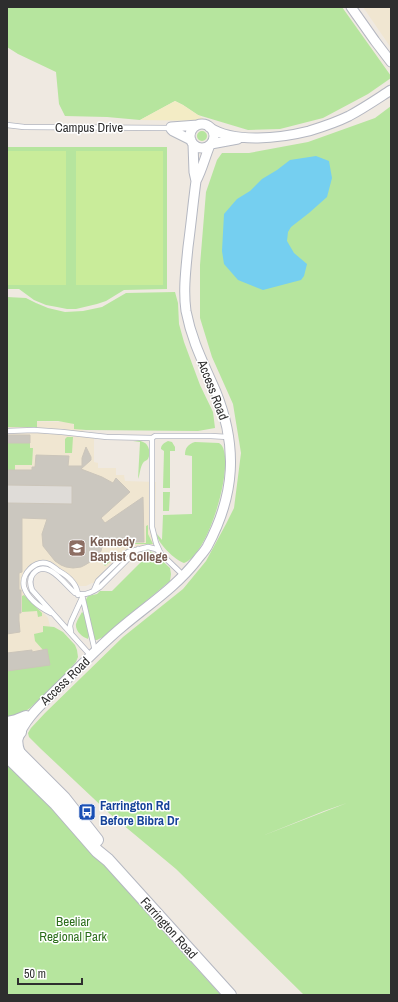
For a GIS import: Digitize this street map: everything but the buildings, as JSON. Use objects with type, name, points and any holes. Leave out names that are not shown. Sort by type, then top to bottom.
[{"type":"main road","points":[[7,723],[29,715]]},
{"type":"main road","points":[[7,738],[14,737],[20,732]]},
{"type":"main road","name":"Farrington Road","points":[[7,742],[64,798],[100,844],[108,860]]},
{"type":"main road","points":[[7,750],[57,800],[61,810]]},
{"type":"main road","name":"Farrington Road","points":[[7,756],[56,804],[97,851],[108,860],[230,995]]},
{"type":"street","points":[[351,7],[391,62]]},
{"type":"street","points":[[243,137],[203,148],[196,146],[192,142],[172,132],[170,128],[172,126],[206,125],[224,134],[261,138],[309,131],[348,116],[391,90]]},
{"type":"street","points":[[192,142],[190,133],[195,126],[198,125]]},
{"type":"street","points":[[210,127],[214,137],[210,145]]},
{"type":"street","name":"Access Road","points":[[7,731],[29,715],[121,628],[184,576],[206,549],[214,533],[224,505],[230,478],[231,451],[229,437],[222,409],[194,341],[186,309],[185,298],[196,181],[192,142]]},
{"type":"street","name":"Access Road","points":[[196,181],[210,145]]},
{"type":"street","name":"Access Road","points":[[20,732],[29,715]]},
{"type":"street","points":[[20,732],[17,743],[21,755]]},
{"type":"lane","name":"Campus Drive","points":[[7,125],[24,127],[170,128]]},
{"type":"lane","points":[[7,431],[34,430],[107,437],[229,437]]},
{"type":"lane","points":[[152,438],[152,524],[156,543],[160,552]]},
{"type":"lane","points":[[73,635],[71,630],[71,622],[82,595],[93,591],[98,581],[128,552],[151,547],[156,548],[184,576]]},
{"type":"lane","points":[[40,563],[48,564],[63,573],[74,584],[82,595],[93,654],[54,615],[42,608],[26,592],[24,583],[26,573],[30,569],[40,563]]},
{"type":"shaded area","points":[[363,7],[391,7],[391,48]]},
{"type":"shaded area","name":"Kennedy Baptist College","points":[[7,421],[70,422],[94,438],[94,462],[98,463],[98,468],[116,468],[116,475],[124,475],[125,481],[156,482],[155,545],[140,551],[105,583],[92,583],[86,586],[80,586],[63,571],[46,562],[25,573],[25,592],[48,618],[57,670],[7,677]]},
{"type":"shaded area","points":[[7,485],[72,486],[72,504],[7,503]]},
{"type":"green space","points":[[7,7],[342,7],[391,78],[368,94],[323,118],[280,129],[248,130],[198,115],[175,101],[140,120],[107,117],[65,116],[59,104],[56,72],[18,54],[7,47]]},
{"type":"green space","points":[[391,106],[391,995],[304,995],[176,869],[110,814],[41,749],[29,737],[28,733],[45,713],[123,637],[183,589],[206,561],[234,508],[241,453],[233,404],[212,357],[200,318],[200,265],[206,192],[217,160],[222,153],[249,153],[308,142],[375,118]],"holes":[[[347,803],[262,836],[324,811]]]},
{"type":"green space","points":[[202,131],[207,136],[202,141],[197,136]]},
{"type":"green space","points":[[7,147],[167,147],[167,289],[124,290],[106,301],[97,304],[76,309],[67,309],[46,305],[34,300],[19,289],[7,289]]},
{"type":"green space","points":[[7,151],[66,151],[66,285],[7,285]]},
{"type":"green space","points":[[76,151],[163,151],[163,285],[76,285]]},
{"type":"green space","points":[[175,292],[178,303],[179,324],[184,342],[200,385],[213,412],[215,428],[198,431],[86,430],[74,429],[74,424],[58,421],[37,421],[37,428],[7,427],[7,297],[26,298],[48,308],[65,312],[83,311],[102,307],[126,293]]},
{"type":"green space","points":[[67,437],[73,437],[72,453],[65,453],[65,439]]},
{"type":"green space","points":[[133,441],[141,441],[145,443],[149,452],[149,457],[142,465],[138,479],[140,442]]},
{"type":"green space","points":[[168,441],[172,442],[175,447],[175,451],[170,451],[170,488],[163,488],[164,451],[161,448],[163,444]]},
{"type":"green space","points":[[195,442],[219,443],[222,445],[225,462],[224,477],[216,513],[209,530],[193,557],[184,563],[167,551],[160,542],[157,534],[162,540],[163,515],[192,514],[192,456],[185,455],[187,447]]},
{"type":"green space","points":[[7,443],[30,443],[30,448],[33,448],[32,465],[15,465],[15,470],[7,470]]},
{"type":"green space","points":[[163,492],[170,492],[169,511],[163,511]]},
{"type":"green space","points":[[148,525],[148,534],[153,544],[134,544],[146,543],[146,526]]},
{"type":"green space","points":[[147,550],[154,553],[170,568],[170,581],[103,637],[95,640],[85,601],[88,596],[97,594],[100,591],[112,591],[150,553],[141,552]]},
{"type":"green space","points":[[105,555],[111,561],[105,566],[100,560]]},
{"type":"green space","points":[[24,595],[42,613],[42,616],[38,617],[37,611],[22,612],[22,596]]},
{"type":"green space","points":[[82,612],[84,614],[89,636],[88,639],[79,633],[76,627],[77,621]]},
{"type":"green space","points":[[43,626],[54,627],[63,632],[75,645],[78,657],[76,662],[55,685],[30,708],[23,713],[7,719],[7,671],[43,650],[35,641],[34,634],[43,632]]},
{"type":"green space","name":"Beeliar Regional Park","points":[[7,763],[64,820],[221,995],[7,995]]},
{"type":"sand","points":[[175,101],[207,121],[140,120]]},
{"type":"water","points":[[316,156],[329,161],[332,178],[327,197],[291,227],[288,232],[287,241],[294,253],[307,264],[304,276],[301,280],[263,290],[238,280],[224,264],[222,251],[224,214],[237,199],[250,191],[262,179],[290,160]]},
{"type":"place","name":"Kennedy Baptist College","points":[[77,548]]},
{"type":"place","name":"Farrington Rd Before Bibra Dr","points":[[87,812]]}]
